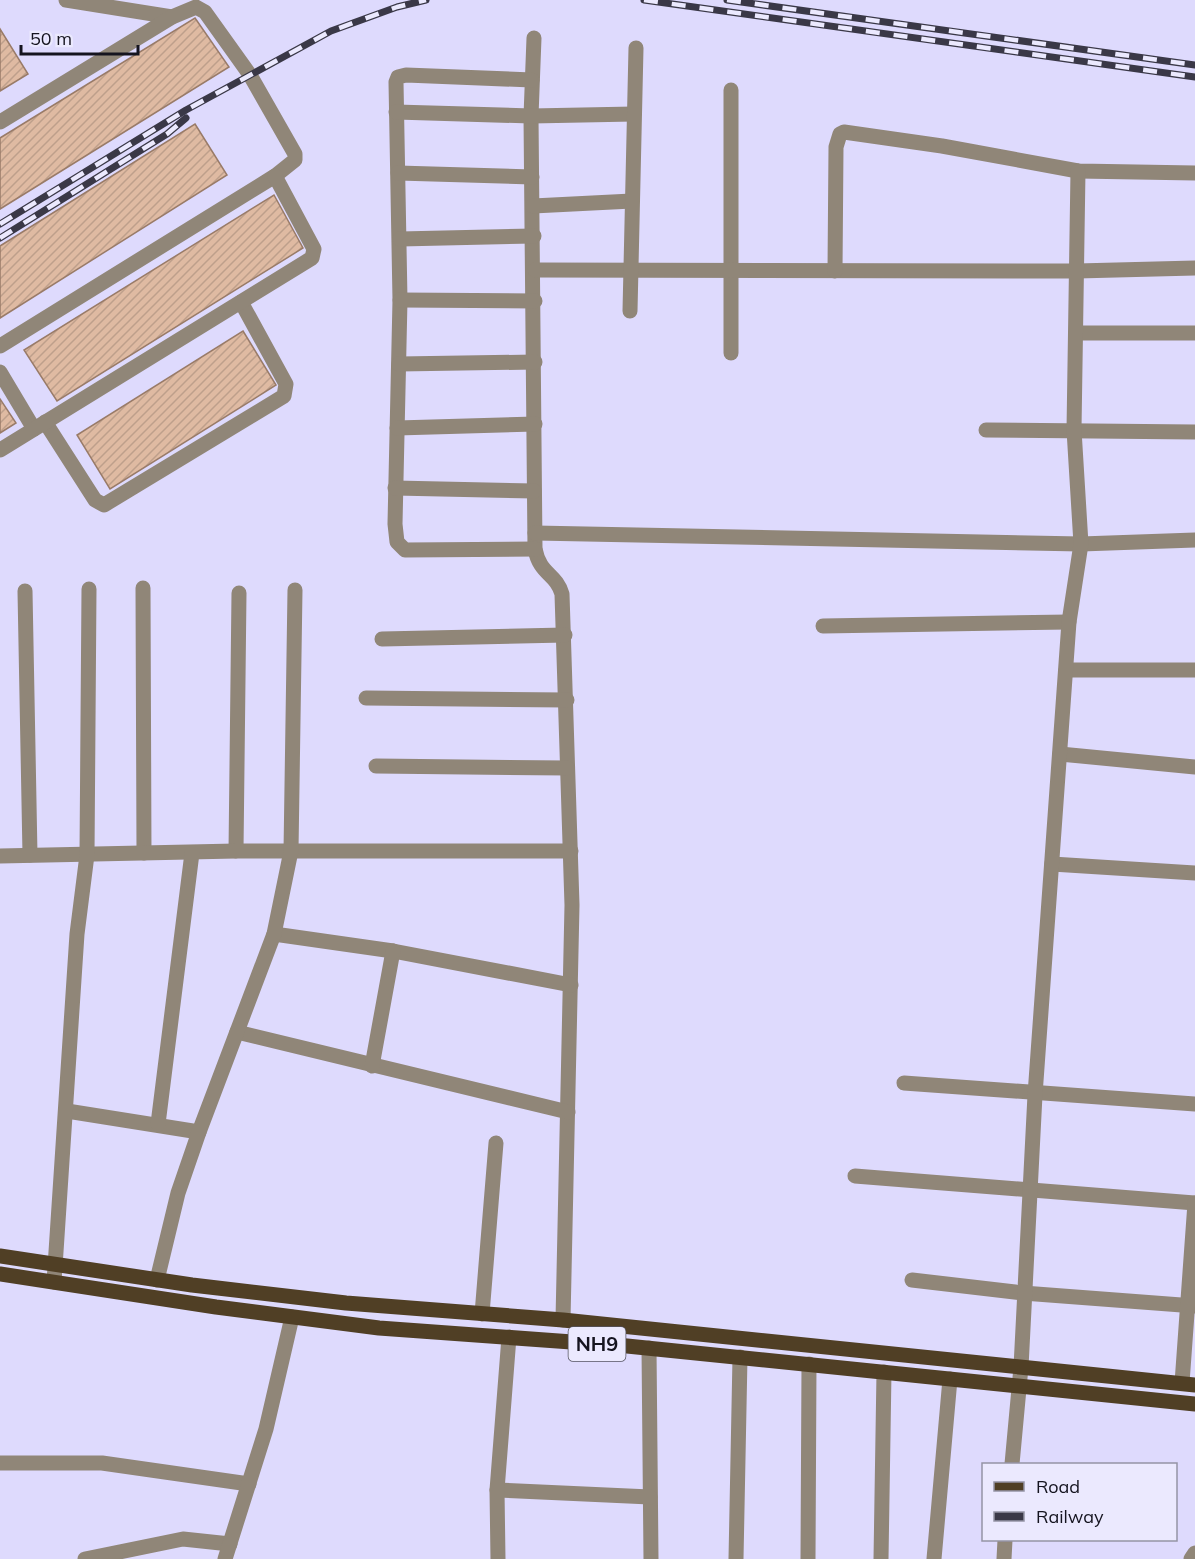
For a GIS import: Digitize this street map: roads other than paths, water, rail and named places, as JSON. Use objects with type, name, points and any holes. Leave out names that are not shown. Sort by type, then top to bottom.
[{"type":"main road","name":"NH9","points":[[0,1256],[156,1280],[346,1303],[562,1320],[1189,1384]]},
{"type":"main road","name":"NH9","points":[[0,1274],[379,1328],[649,1348],[1195,1404]]},
{"type":"street","points":[[66,0],[171,17]]},
{"type":"street","points":[[0,122],[171,17],[193,7],[203,9],[250,75],[296,154],[295,160],[275,176],[0,346]]},
{"type":"street","points":[[534,38],[531,116],[535,270],[535,541],[542,568],[557,581],[561,588],[565,635],[571,851],[571,985],[562,1320]]},
{"type":"street","points":[[630,311],[636,48]]},
{"type":"street","points":[[532,80],[401,75],[396,82],[400,300],[395,534],[397,542],[403,549],[535,541],[1081,544],[1195,540]]},
{"type":"street","points":[[731,90],[731,352]]},
{"type":"street","points":[[396,112],[531,116],[634,114]]},
{"type":"street","points":[[835,271],[836,147],[841,133],[942,146],[1078,171],[1195,173]]},
{"type":"street","points":[[1012,1463],[1021,1367],[1023,1293],[1035,1095],[1069,622],[1081,544],[1074,430],[1078,171]]},
{"type":"street","points":[[398,173],[532,177]]},
{"type":"street","points":[[0,450],[309,260],[315,252],[275,176]]},
{"type":"street","points":[[533,206],[633,201]]},
{"type":"street","points":[[400,239],[534,236]]},
{"type":"street","points":[[535,270],[732,268],[835,271],[1077,271],[1195,268]]},
{"type":"street","points":[[400,300],[535,301]]},
{"type":"street","points":[[0,372],[95,500],[104,505],[284,396],[287,387],[241,302]]},
{"type":"street","points":[[1076,333],[1195,333]]},
{"type":"street","points":[[399,364],[535,362]]},
{"type":"street","points":[[397,428],[535,424]]},
{"type":"street","points":[[986,430],[1195,432]]},
{"type":"street","points":[[395,488],[534,491]]},
{"type":"street","points":[[143,588],[144,853]]},
{"type":"street","points":[[54,1282],[78,934],[87,855],[89,589]]},
{"type":"street","points":[[156,1280],[178,1193],[274,934],[291,851],[295,590]]},
{"type":"street","points":[[25,591],[30,855]]},
{"type":"street","points":[[236,851],[239,593]]},
{"type":"street","points":[[824,626],[1069,622]]},
{"type":"street","points":[[382,639],[565,635]]},
{"type":"street","points":[[1066,670],[1195,670]]},
{"type":"street","points":[[366,698],[567,700]]},
{"type":"street","points":[[1060,754],[1195,767]]},
{"type":"street","points":[[376,766],[567,768]]},
{"type":"street","points":[[0,856],[236,851],[571,851]]},
{"type":"street","points":[[158,1125],[192,853]]},
{"type":"street","points":[[1052,864],[1195,873]]},
{"type":"street","points":[[274,934],[393,951],[571,985]]},
{"type":"street","points":[[372,1066],[393,951]]},
{"type":"street","points":[[237,1032],[568,1112]]},
{"type":"street","points":[[904,1083],[1035,1095],[1195,1104]]},
{"type":"street","points":[[67,1111],[199,1132]]},
{"type":"street","points":[[482,1314],[496,1143]]},
{"type":"street","points":[[855,1176],[1195,1203],[1189,1384]]},
{"type":"street","points":[[912,1280],[1023,1293],[1192,1306]]},
{"type":"street","points":[[225,1559],[266,1429],[292,1317]]},
{"type":"street","points":[[498,1559],[497,1490],[509,1337]]},
{"type":"street","points":[[649,1348],[651,1559]]},
{"type":"street","points":[[736,1559],[740,1357]]},
{"type":"street","points":[[808,1559],[809,1364]]},
{"type":"street","points":[[881,1559],[884,1372]]},
{"type":"street","points":[[934,1559],[950,1379]]},
{"type":"street","points":[[0,1463],[102,1463],[249,1484]]},
{"type":"street","points":[[497,1490],[650,1497]]},
{"type":"street","points":[[85,1559],[183,1539],[230,1544]]},
{"type":"street","points":[[1004,1559],[1005,1541]]},
{"type":"street","points":[[1191,1559],[1195,1553]]},
{"type":"railway","points":[[0,224],[186,110],[331,31],[397,7],[426,0]]},
{"type":"railway","points":[[644,0],[1195,77]]},
{"type":"railway","points":[[727,0],[1195,65]]},
{"type":"railway","points":[[0,238],[167,134],[186,118]]}]
